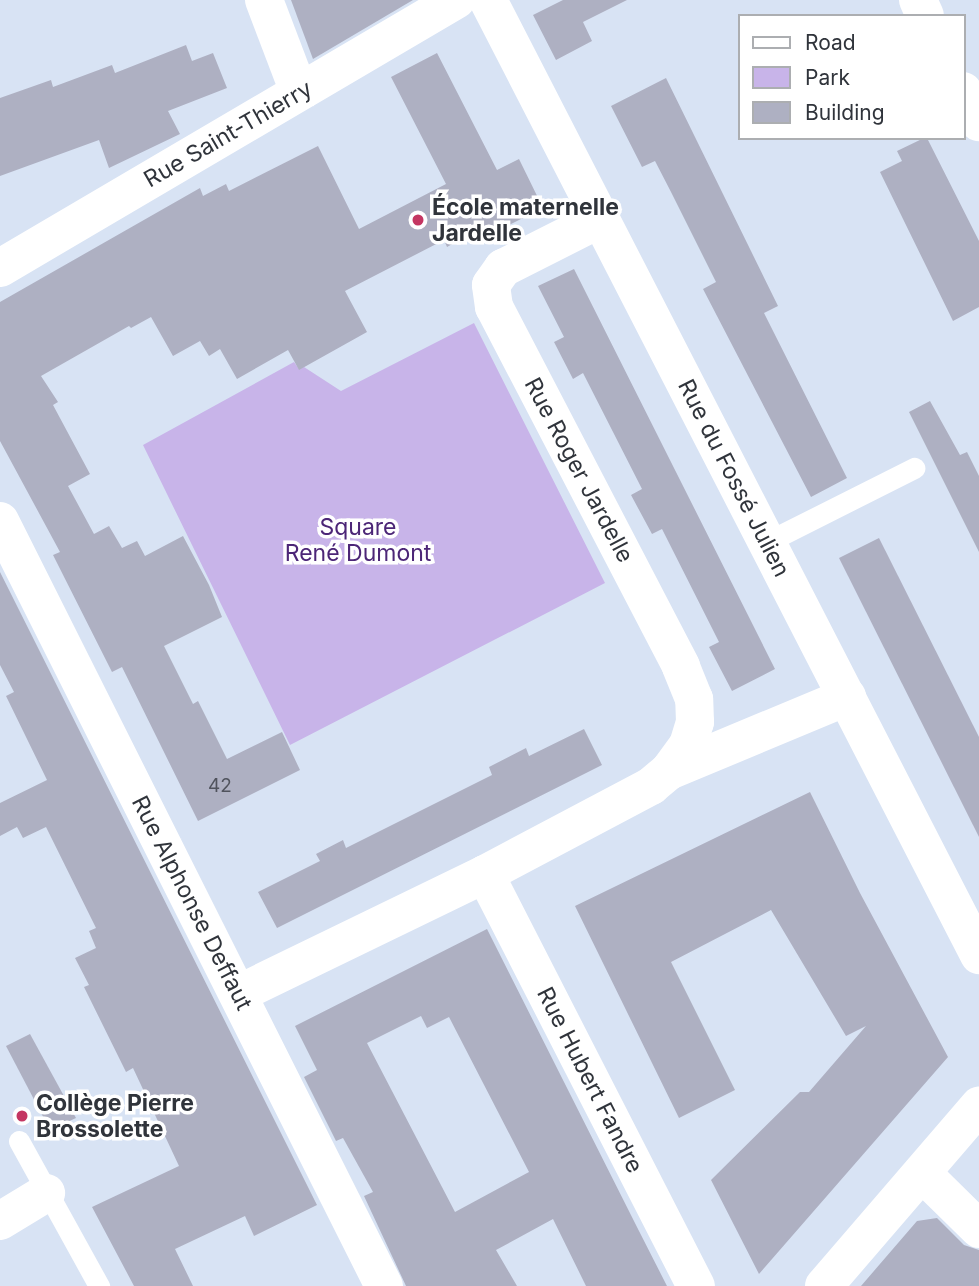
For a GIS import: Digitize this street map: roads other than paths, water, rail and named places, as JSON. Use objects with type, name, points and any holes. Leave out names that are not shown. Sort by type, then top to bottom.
[{"type":"street","points":[[264,0],[299,92]]},
{"type":"street","name":"Rue Saint-Thierry","points":[[0,268],[456,0]]},
{"type":"street","name":"Rue du Fossé Julien","points":[[488,0],[979,955]]},
{"type":"street","points":[[965,95],[979,122]]},
{"type":"street","name":"Rue Roger Jardelle","points":[[239,994],[485,874],[650,786],[669,771],[688,745],[695,722],[694,699],[681,666],[494,307],[491,285],[503,268],[600,219]]},
{"type":"street","name":"Rue Alphonse Deffaut","points":[[0,521],[384,1286]]},
{"type":"street","name":"Rue Roger Jardelle","points":[[669,771],[847,697]]},
{"type":"street","name":"Rue Hubert Fandre","points":[[485,874],[696,1286]]},
{"type":"street","points":[[824,1286],[979,1106]]},
{"type":"street","points":[[922,1172],[979,1229]]},
{"type":"street","points":[[0,1221],[46,1193]]},
{"type":"lane","points":[[767,542],[914,468]]},
{"type":"lane","points":[[19,1141],[99,1286]]},
{"type":"place","name":"École maternelle Jardelle","points":[[418,220]]},
{"type":"place","name":"Collège Pierre Brossolette","points":[[22,1116]]},
{"type":"park label","name":"Square René Dumont","points":[[358,540]]}]
